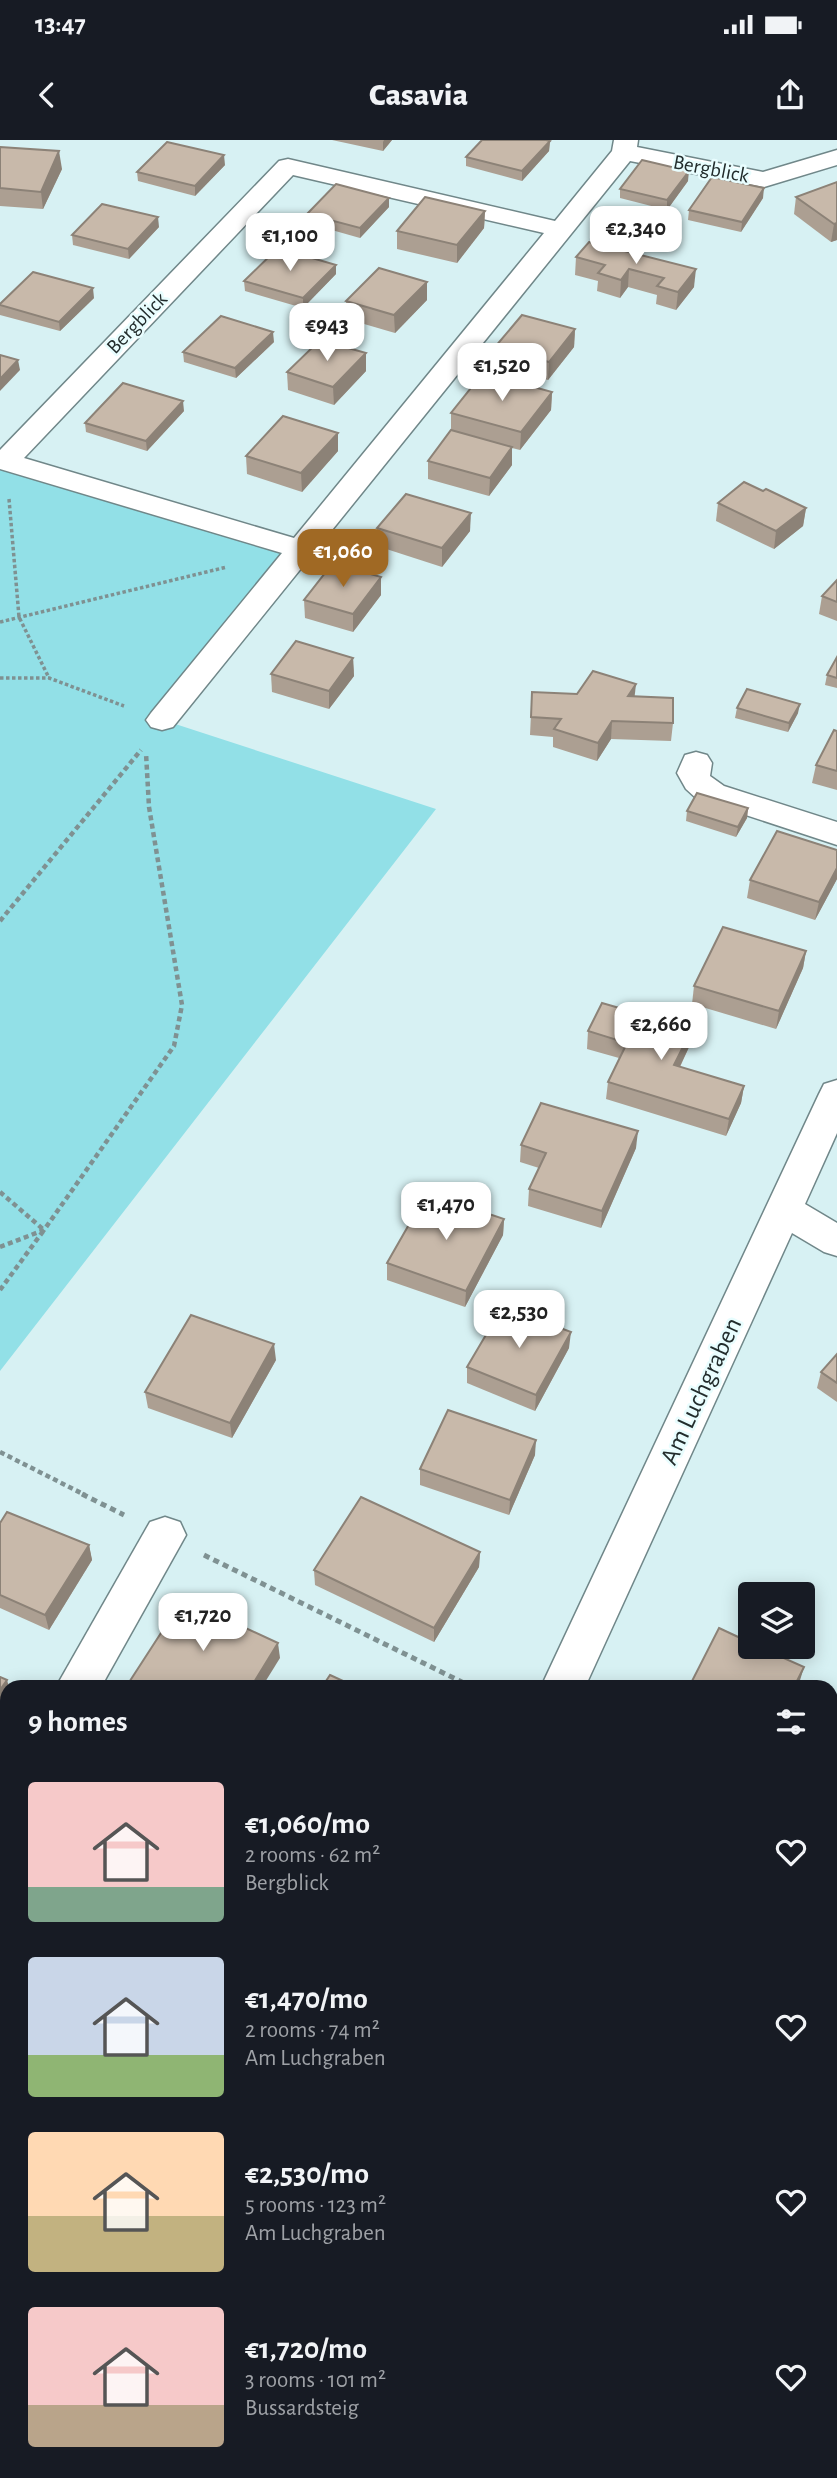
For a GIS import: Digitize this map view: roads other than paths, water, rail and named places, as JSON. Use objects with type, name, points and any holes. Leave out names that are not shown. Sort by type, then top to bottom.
[{"type":"street","name":"Bergblick","points":[[162,720],[562,230],[625,146],[764,180],[837,157]]},
{"type":"street","name":"Bergblick","points":[[300,549],[5,461],[288,166],[562,230]]},
{"type":"street","points":[[696,763],[693,775],[704,789],[713,794],[837,834]]},
{"type":"street","name":"Am Luchgraben","points":[[567,1680],[837,1094]]},
{"type":"street","points":[[785,1210],[837,1241]]},
{"type":"street","points":[[82,1680],[165,1535]]}]
